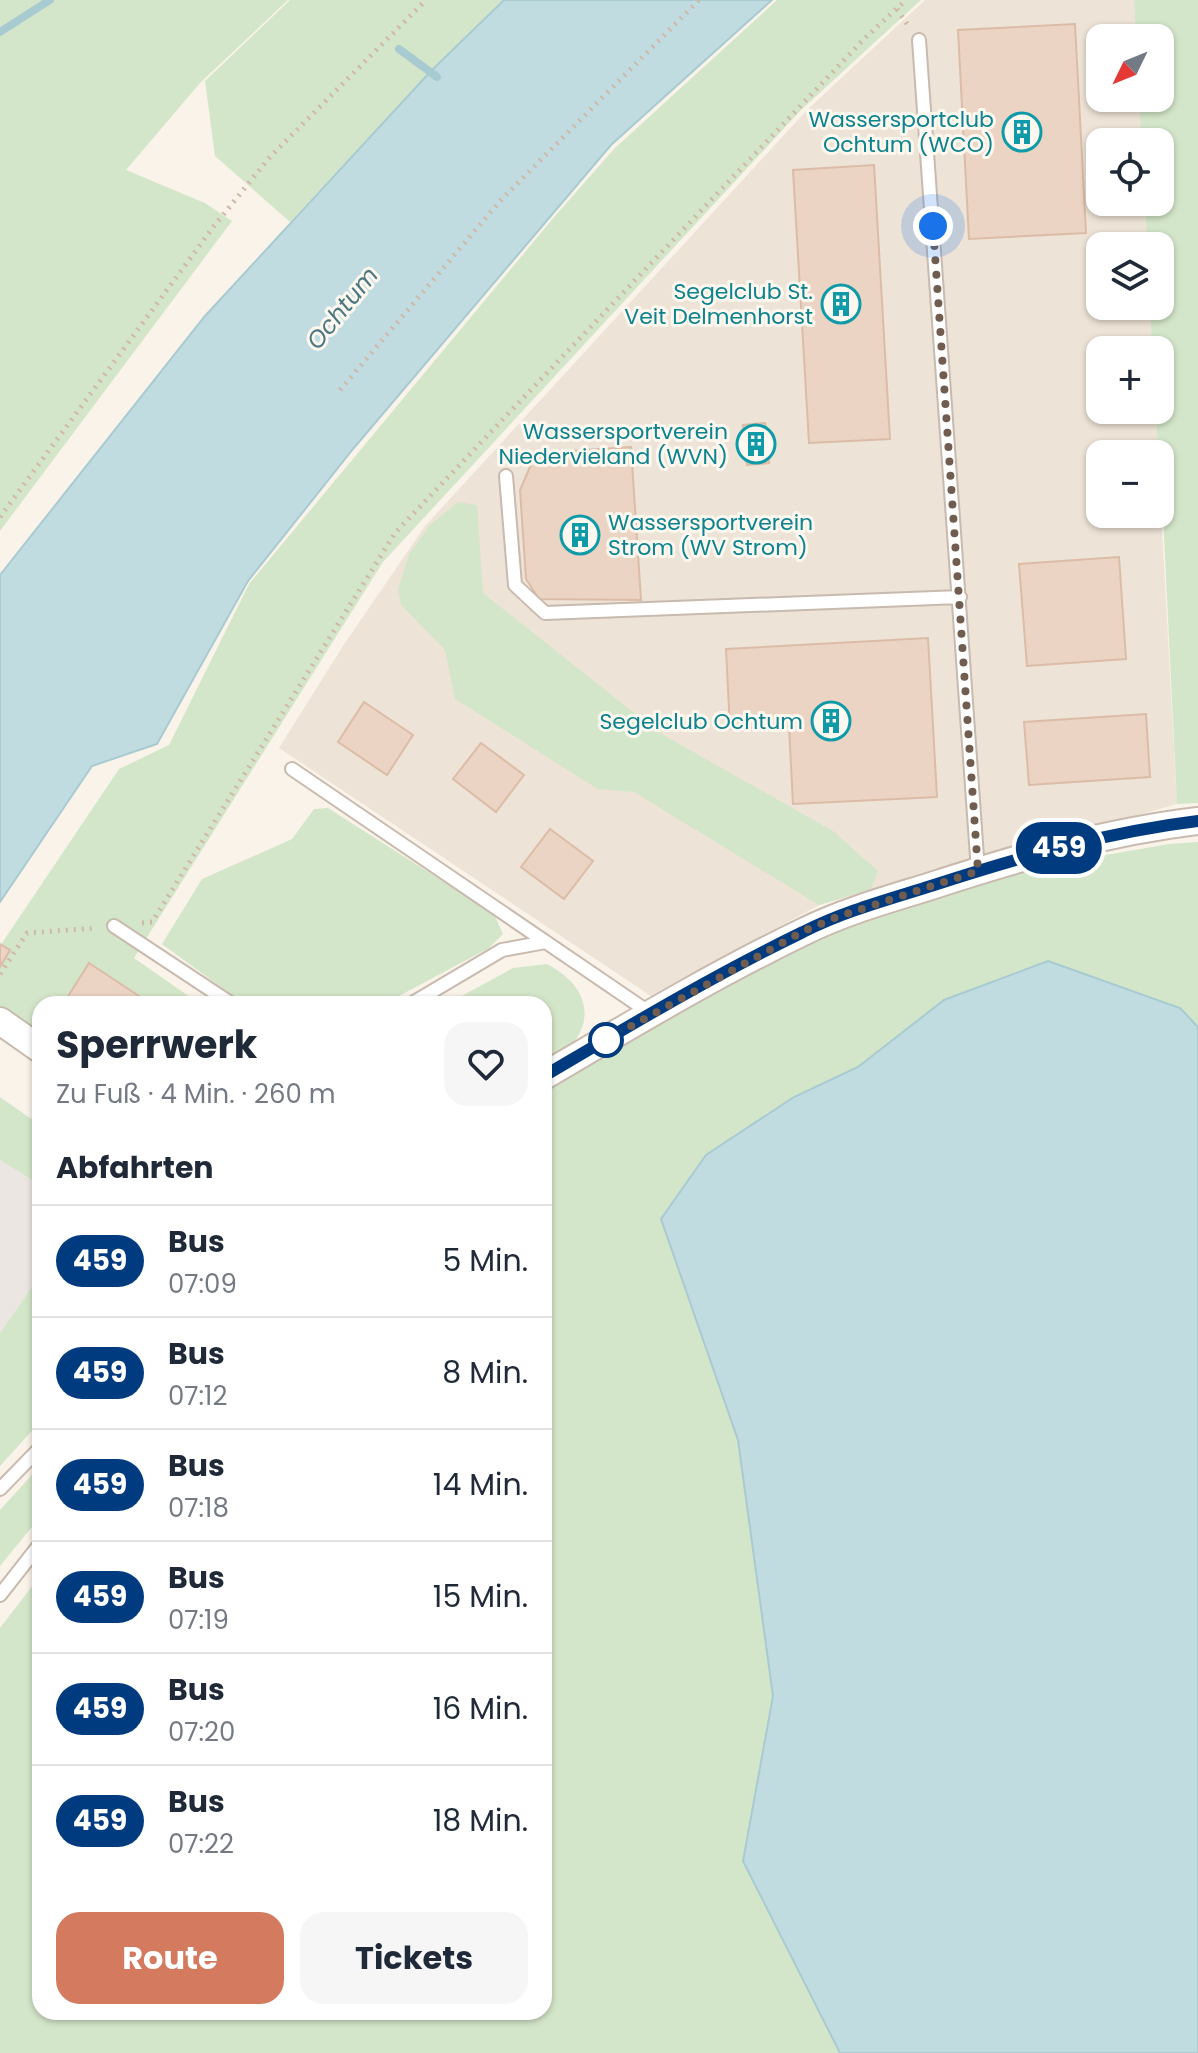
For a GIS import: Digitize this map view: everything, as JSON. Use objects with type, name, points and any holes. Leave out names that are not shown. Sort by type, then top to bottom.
[{"type":"street","points":[[552,1071],[650,1013],[815,926],[978,871],[1091,838],[1198,821]]},
{"type":"street","points":[[0,1021],[32,1043]]},
{"type":"lane","points":[[919,40],[978,871]]},
{"type":"lane","points":[[506,476],[515,585],[545,613],[960,597]]},
{"type":"lane","points":[[292,769],[650,1013]]},
{"type":"lane","points":[[114,926],[220,996]]},
{"type":"lane","points":[[424,996],[502,950],[546,942]]},
{"type":"lane","points":[[0,1489],[32,1456]]},
{"type":"lane","points":[[0,1595],[32,1554]]},
{"type":"path","points":[[0,517],[246,186],[270,157],[426,0]]},
{"type":"path","points":[[340,390],[500,201],[699,0]]},
{"type":"path","points":[[0,974],[27,933],[152,922],[395,533],[865,38],[906,0]]},
{"type":"shaded area","points":[[925,0],[1134,0],[1135,24],[1086,24],[1086,112],[1140,112],[1140,128],[1086,128],[1086,216],[1146,216],[1146,232],[1086,232],[1086,320],[1151,320],[1151,336],[1086,336],[1086,424],[1157,424],[1157,440],[1086,440],[1086,528],[1162,528],[1177,804],[819,905],[651,996],[279,748],[343,646],[425,526],[807,110]]},
{"type":"shaded area","points":[[0,1160],[32,1180],[32,1287],[0,1333]]},
{"type":"green space","points":[[0,0],[288,0],[200,83],[126,170],[205,203],[232,221],[0,531]]},
{"type":"green space","points":[[290,0],[504,0],[430,72],[290,222],[215,156],[205,81]]},
{"type":"green space","points":[[777,0],[921,0],[801,110],[383,562],[134,958],[189,996],[32,996],[32,1028],[0,1006],[0,946],[119,769],[169,745],[249,584],[614,149]]},
{"type":"green space","points":[[1134,0],[1198,0],[1198,803],[1177,804],[1164,528],[1174,528],[1174,440],[1157,440],[1157,424],[1174,424],[1174,336],[1151,336],[1151,320],[1174,320],[1174,232],[1146,232],[1146,216],[1174,216],[1174,128],[1140,128],[1140,112],[1174,112],[1174,24],[1135,24]]},
{"type":"green space","points":[[458,502],[477,505],[483,593],[658,732],[833,831],[878,871],[871,889],[819,905],[634,792],[598,789],[455,699],[445,650],[401,605],[398,589],[409,554],[430,525]]},
{"type":"green space","points":[[328,808],[494,914],[503,934],[489,948],[399,996],[233,996],[162,944],[202,879],[292,839],[314,809]]},
{"type":"green space","points":[[1198,842],[1198,1027],[1180,1008],[944,1000],[858,1067],[794,1097],[706,1155],[661,1219],[738,1440],[773,1696],[743,1861],[840,2053],[0,2053],[0,1628],[32,1586],[32,2020],[552,2020],[552,1086],[809,941],[1025,869],[1169,844]]},
{"type":"green space","points":[[547,964],[564,975],[583,1001],[581,1029],[573,1043],[552,1061],[552,996],[462,996],[513,968]]},
{"type":"green space","points":[[0,1097],[32,1119],[32,1180],[0,1160]]},
{"type":"green space","points":[[32,1287],[32,1431],[0,1466],[0,1333]]},
{"type":"green space","points":[[32,1475],[32,1527],[0,1566],[0,1510]]},
{"type":"water","name":"Ochtum","points":[[504,0],[772,0],[611,145],[353,449],[248,581],[157,744],[92,766],[0,902],[0,575],[205,316],[431,71]]},
{"type":"water","points":[[1048,961],[1180,1008],[1198,1027],[1198,2053],[840,2053],[743,1861],[773,1696],[738,1440],[661,1219],[706,1155],[794,1097],[858,1067],[944,1000]]},
{"type":"building","name":"Wassersportclub Ochtum (WCO)","points":[[1075,24],[1086,233],[969,239],[958,30]]},
{"type":"building","name":"Segelclub St. Veit Delmenhorst","points":[[874,165],[890,439],[809,443],[793,170]]},
{"type":"building","name":"Wassersportverein Niedervieland (WVN)","points":[[765,423],[769,463],[747,465],[743,425]]},
{"type":"building","name":"Wassersportverein Strom (WV Strom)","points":[[631,447],[641,600],[539,599],[526,579],[520,490],[536,453]]},
{"type":"building","points":[[1119,557],[1126,659],[1027,666],[1019,564]]},
{"type":"building","name":"Segelclub Ochtum","points":[[928,638],[937,797],[793,804],[789,726],[730,729],[726,649]]},
{"type":"building","points":[[364,702],[413,735],[387,775],[338,742]]},
{"type":"building","points":[[1146,714],[1150,777],[1029,785],[1024,722]]},
{"type":"building","points":[[481,743],[524,775],[496,812],[453,779]]},
{"type":"building","points":[[550,829],[593,861],[564,899],[521,867]]},
{"type":"building","points":[[0,944],[10,950],[0,967]]},
{"type":"building","points":[[89,963],[139,996],[68,996]]},
{"type":"waterway","points":[[0,32],[50,0]]},
{"type":"waterway","points":[[399,49],[437,77]]},
{"type":"bus line","name":"459","points":[[552,1071],[650,1013],[804,931],[837,917],[1091,838],[1198,821]]},
{"type":"place","name":"Wassersportclub Ochtum (WCO)","points":[[1022,132]]},
{"type":"place","name":"Segelclub St. Veit Delmenhorst","points":[[841,304]]},
{"type":"place","name":"Wassersportverein Niedervieland (WVN)","points":[[756,444]]},
{"type":"place","name":"Wassersportverein Strom (WV Strom)","points":[[580,535]]},
{"type":"place","name":"Segelclub Ochtum","points":[[831,721]]},
{"type":"route","points":[[606,1040],[650,1013],[804,931],[837,917],[978,871],[933,226]]}]
